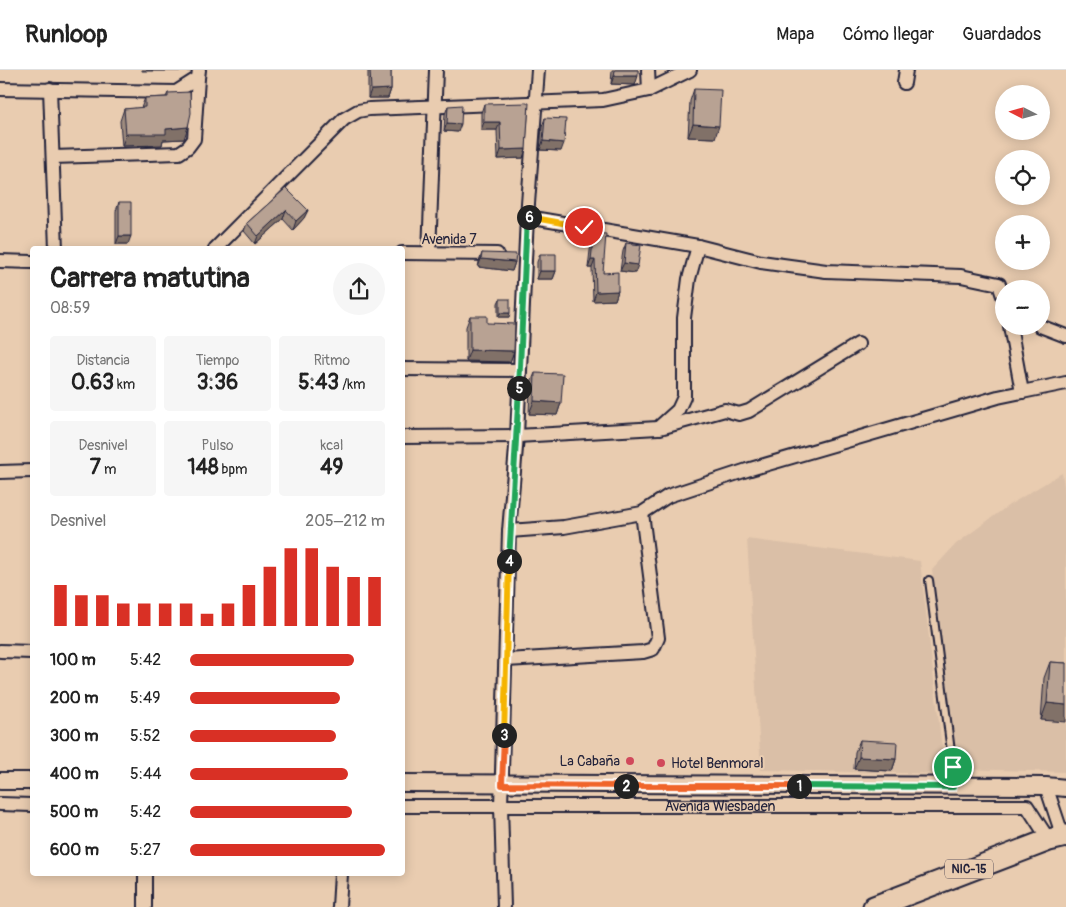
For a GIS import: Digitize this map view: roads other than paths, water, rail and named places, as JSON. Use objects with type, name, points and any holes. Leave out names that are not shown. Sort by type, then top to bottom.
[{"type":"highway","name":"NIC-15","points":[[874,907],[1059,838]]},
{"type":"street","points":[[429,253],[436,70]]},
{"type":"street","points":[[504,907],[501,806],[509,532],[520,370],[516,254],[527,217],[538,70]]},
{"type":"street","points":[[648,70],[649,90]]},
{"type":"street","points":[[218,246],[344,119],[358,111],[435,105],[603,100],[649,90],[690,70]]},
{"type":"street","points":[[904,83],[906,70]]},
{"type":"street","points":[[0,89],[176,92],[198,74]]},
{"type":"street","points":[[53,157],[179,153],[188,147],[194,139],[198,74]]},
{"type":"street","points":[[50,89],[56,246]]},
{"type":"street","points":[[527,217],[698,246],[761,262],[826,272],[961,276],[995,283]]},
{"type":"street","points":[[658,428],[678,410],[684,397],[684,318],[689,279],[698,246]]},
{"type":"street","name":"Avenida 7","points":[[405,254],[516,254]]},
{"type":"street","points":[[0,261],[30,262]]},
{"type":"street","points":[[1050,330],[1066,336]]},
{"type":"street","points":[[1012,335],[1022,392]]},
{"type":"street","points":[[405,437],[517,436],[658,428],[725,410],[739,414],[749,412],[858,344]]},
{"type":"street","points":[[405,369],[520,370]]},
{"type":"street","points":[[509,532],[564,527],[642,513],[668,496],[747,470],[998,397],[1066,383]]},
{"type":"street","points":[[0,472],[30,471]]},
{"type":"street","points":[[506,660],[643,652],[653,649],[658,638],[642,513]]},
{"type":"street","points":[[0,651],[30,652]]},
{"type":"street","points":[[0,781],[30,781]]},
{"type":"street","name":"Avenida Wiesbaden","points":[[405,783],[1046,786],[1066,788]]},
{"type":"street","points":[[1019,786],[1027,806],[1059,838]]},
{"type":"street","points":[[1046,786],[1059,838]]},
{"type":"street","points":[[0,804],[30,805]]},
{"type":"street","name":"Avenida Wiesbaden","points":[[405,806],[1027,806]]},
{"type":"street","points":[[145,876],[145,907]]},
{"type":"street","points":[[339,907],[341,876]]},
{"type":"lane","points":[[929,580],[953,767],[953,787]]},
{"type":"place","name":"La Cabaña","points":[[630,761]]},
{"type":"place","name":"Hotel Benmoral","points":[[661,763]]}]
